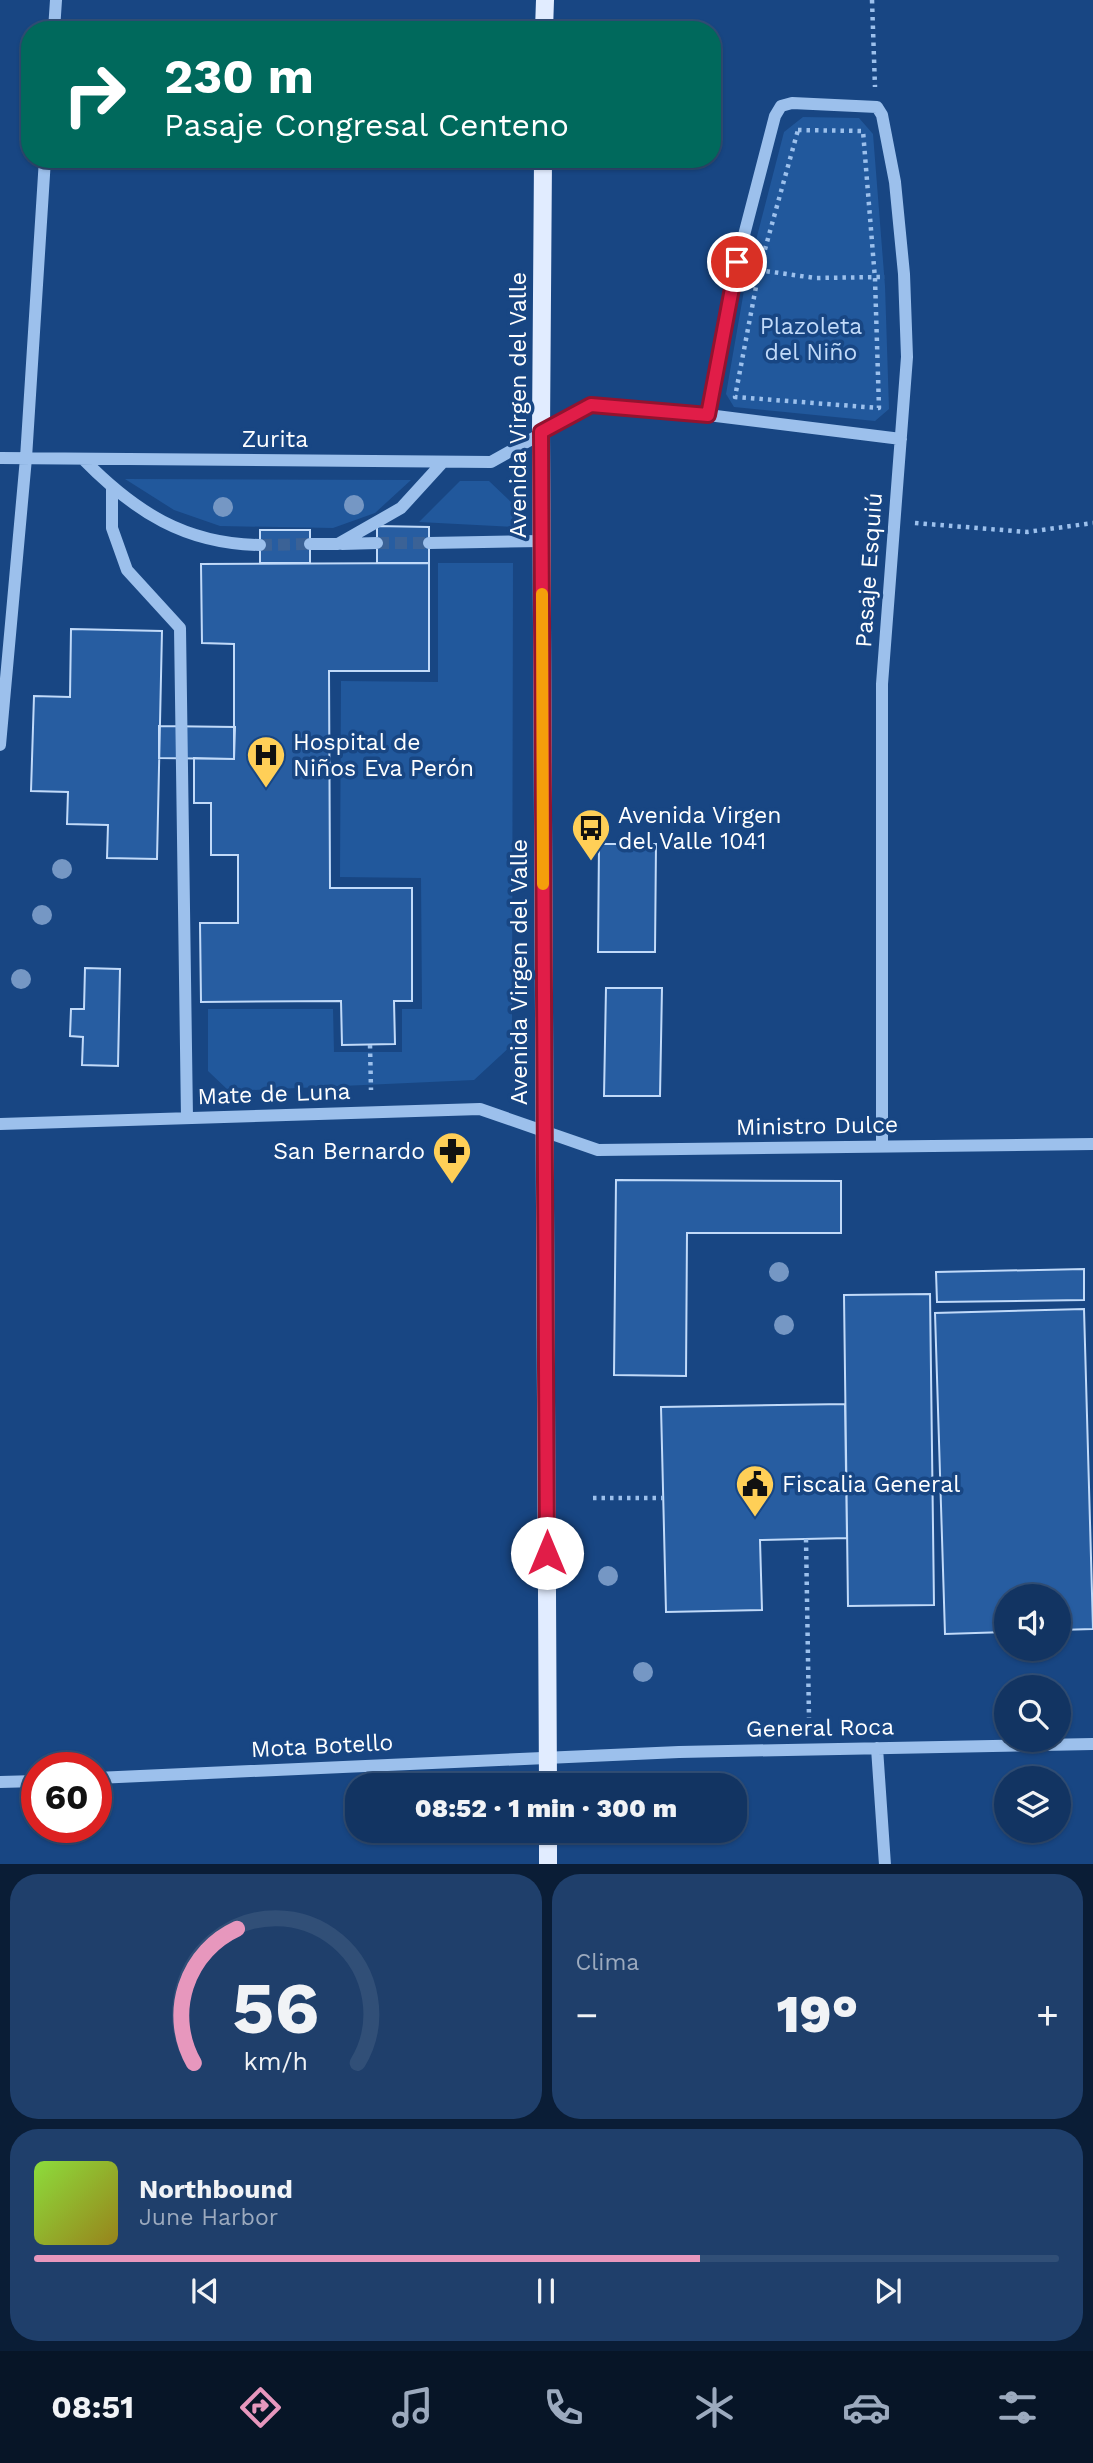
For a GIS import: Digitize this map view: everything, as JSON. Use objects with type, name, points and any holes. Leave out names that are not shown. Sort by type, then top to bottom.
[{"type":"main road","points":[[544,21],[545,0]]},
{"type":"main road","name":"Avenida Virgen del Valle","points":[[543,168],[541,432],[548,1773]]},
{"type":"main road","points":[[548,1843],[548,1864]]},
{"type":"street","points":[[55,21],[56,0]]},
{"type":"street","points":[[708,415],[737,262],[775,116],[780,106],[792,103],[877,107]]},
{"type":"street","name":"Pasaje Esquiú","points":[[877,107],[882,116],[895,182],[904,274],[907,357],[882,684],[882,1146]]},
{"type":"street","points":[[0,745],[26,458],[44,168]]},
{"type":"street","name":"Zurita","points":[[0,458],[491,462],[591,405],[708,415],[901,439]]},
{"type":"street","points":[[83,459],[112,488],[187,535],[225,544],[260,545]]},
{"type":"street","points":[[338,544],[401,508],[443,462]]},
{"type":"street","points":[[112,488],[112,528],[127,570],[180,628],[187,1118]]},
{"type":"street","points":[[429,543],[542,541]]},
{"type":"street","points":[[310,544],[377,543]]},
{"type":"street","name":"Mate de Luna","points":[[0,1124],[480,1109],[545,1131]]},
{"type":"street","name":"Ministro Dulce","points":[[545,1131],[598,1150],[1093,1144]]},
{"type":"street","name":"General Roca","points":[[549,1757],[1093,1744]]},
{"type":"street","points":[[877,1748],[885,1864]]},
{"type":"street","name":"Mota Botello","points":[[112,1777],[549,1757]]},
{"type":"street","points":[[0,1782],[21,1781]]},
{"type":"path","points":[[872,0],[877,107]]},
{"type":"path","points":[[798,130],[863,131],[875,279],[879,408],[735,397],[759,271],[798,130]]},
{"type":"path","points":[[737,262],[759,271],[815,278],[875,279],[904,274]]},
{"type":"path","points":[[894,521],[1027,533],[1093,523]]},
{"type":"path","points":[[370,1045],[372,1112]]},
{"type":"path","points":[[593,1498],[663,1498]]},
{"type":"path","points":[[806,1539],[809,1718]]},
{"type":"green space","name":"Plazoleta del Niño","points":[[803,117],[859,118],[873,134],[885,286],[889,409],[875,421],[734,407],[726,394],[746,279],[784,132]]},
{"type":"green space","points":[[125,479],[411,480],[375,513],[333,528],[220,526],[174,510]]},
{"type":"green space","points":[[460,481],[489,481],[512,503],[513,527],[419,522]]},
{"type":"green space","points":[[438,563],[513,563],[512,1045],[474,1080],[229,1091],[208,1071],[208,1009],[333,1009],[334,1052],[402,1052],[402,1009],[422,1009],[421,878],[340,877],[341,681],[438,682]]},
{"type":"building","points":[[377,526],[429,527],[429,563],[377,563]]},
{"type":"building","points":[[260,530],[310,530],[310,563],[260,563]]},
{"type":"building","points":[[429,563],[429,671],[329,671],[330,888],[412,888],[412,1001],[394,1001],[395,1044],[342,1045],[341,1001],[201,1002],[200,923],[238,923],[238,855],[211,855],[211,803],[194,803],[194,758],[234,759],[234,644],[202,643],[201,564]]},
{"type":"building","points":[[71,629],[162,631],[157,859],[107,858],[108,825],[67,824],[68,792],[31,791],[34,696],[70,697]]},
{"type":"building","points":[[159,726],[235,727],[234,759],[159,758]]},
{"type":"building","points":[[599,844],[656,844],[655,952],[598,952]]},
{"type":"building","points":[[85,968],[120,969],[118,1066],[82,1065],[83,1037],[70,1036],[71,1009],[84,1009]]},
{"type":"building","points":[[606,988],[662,988],[660,1096],[604,1096]]},
{"type":"building","points":[[616,1180],[841,1181],[841,1233],[687,1233],[686,1376],[614,1375]]},
{"type":"building","points":[[1084,1269],[1084,1300],[937,1302],[936,1272]]},
{"type":"building","points":[[930,1294],[934,1605],[848,1606],[844,1295]]},
{"type":"building","points":[[1084,1309],[1093,1629],[1071,1630],[1071,1584],[994,1584],[994,1632],[945,1634],[935,1313]]},
{"type":"building","name":"Fiscalia General","points":[[845,1404],[847,1538],[760,1540],[762,1610],[666,1612],[661,1407]]},
{"type":"tunnel","points":[[377,543],[429,543]]},
{"type":"tunnel","points":[[260,545],[310,544]]},
{"type":"slow traffic","points":[[542,594],[543,884]]},
{"type":"place","name":"Hospital de Niños Eva Perón","points":[[266,789]]},
{"type":"place","name":"Avenida Virgen del Valle 1041","points":[[591,862]]},
{"type":"place","name":"San Bernardo","points":[[452,1185]]},
{"type":"place","name":"Fiscalia General","points":[[755,1518]]},
{"type":"route","points":[[547,1553],[541,432],[591,405],[708,415],[737,262]]}]
